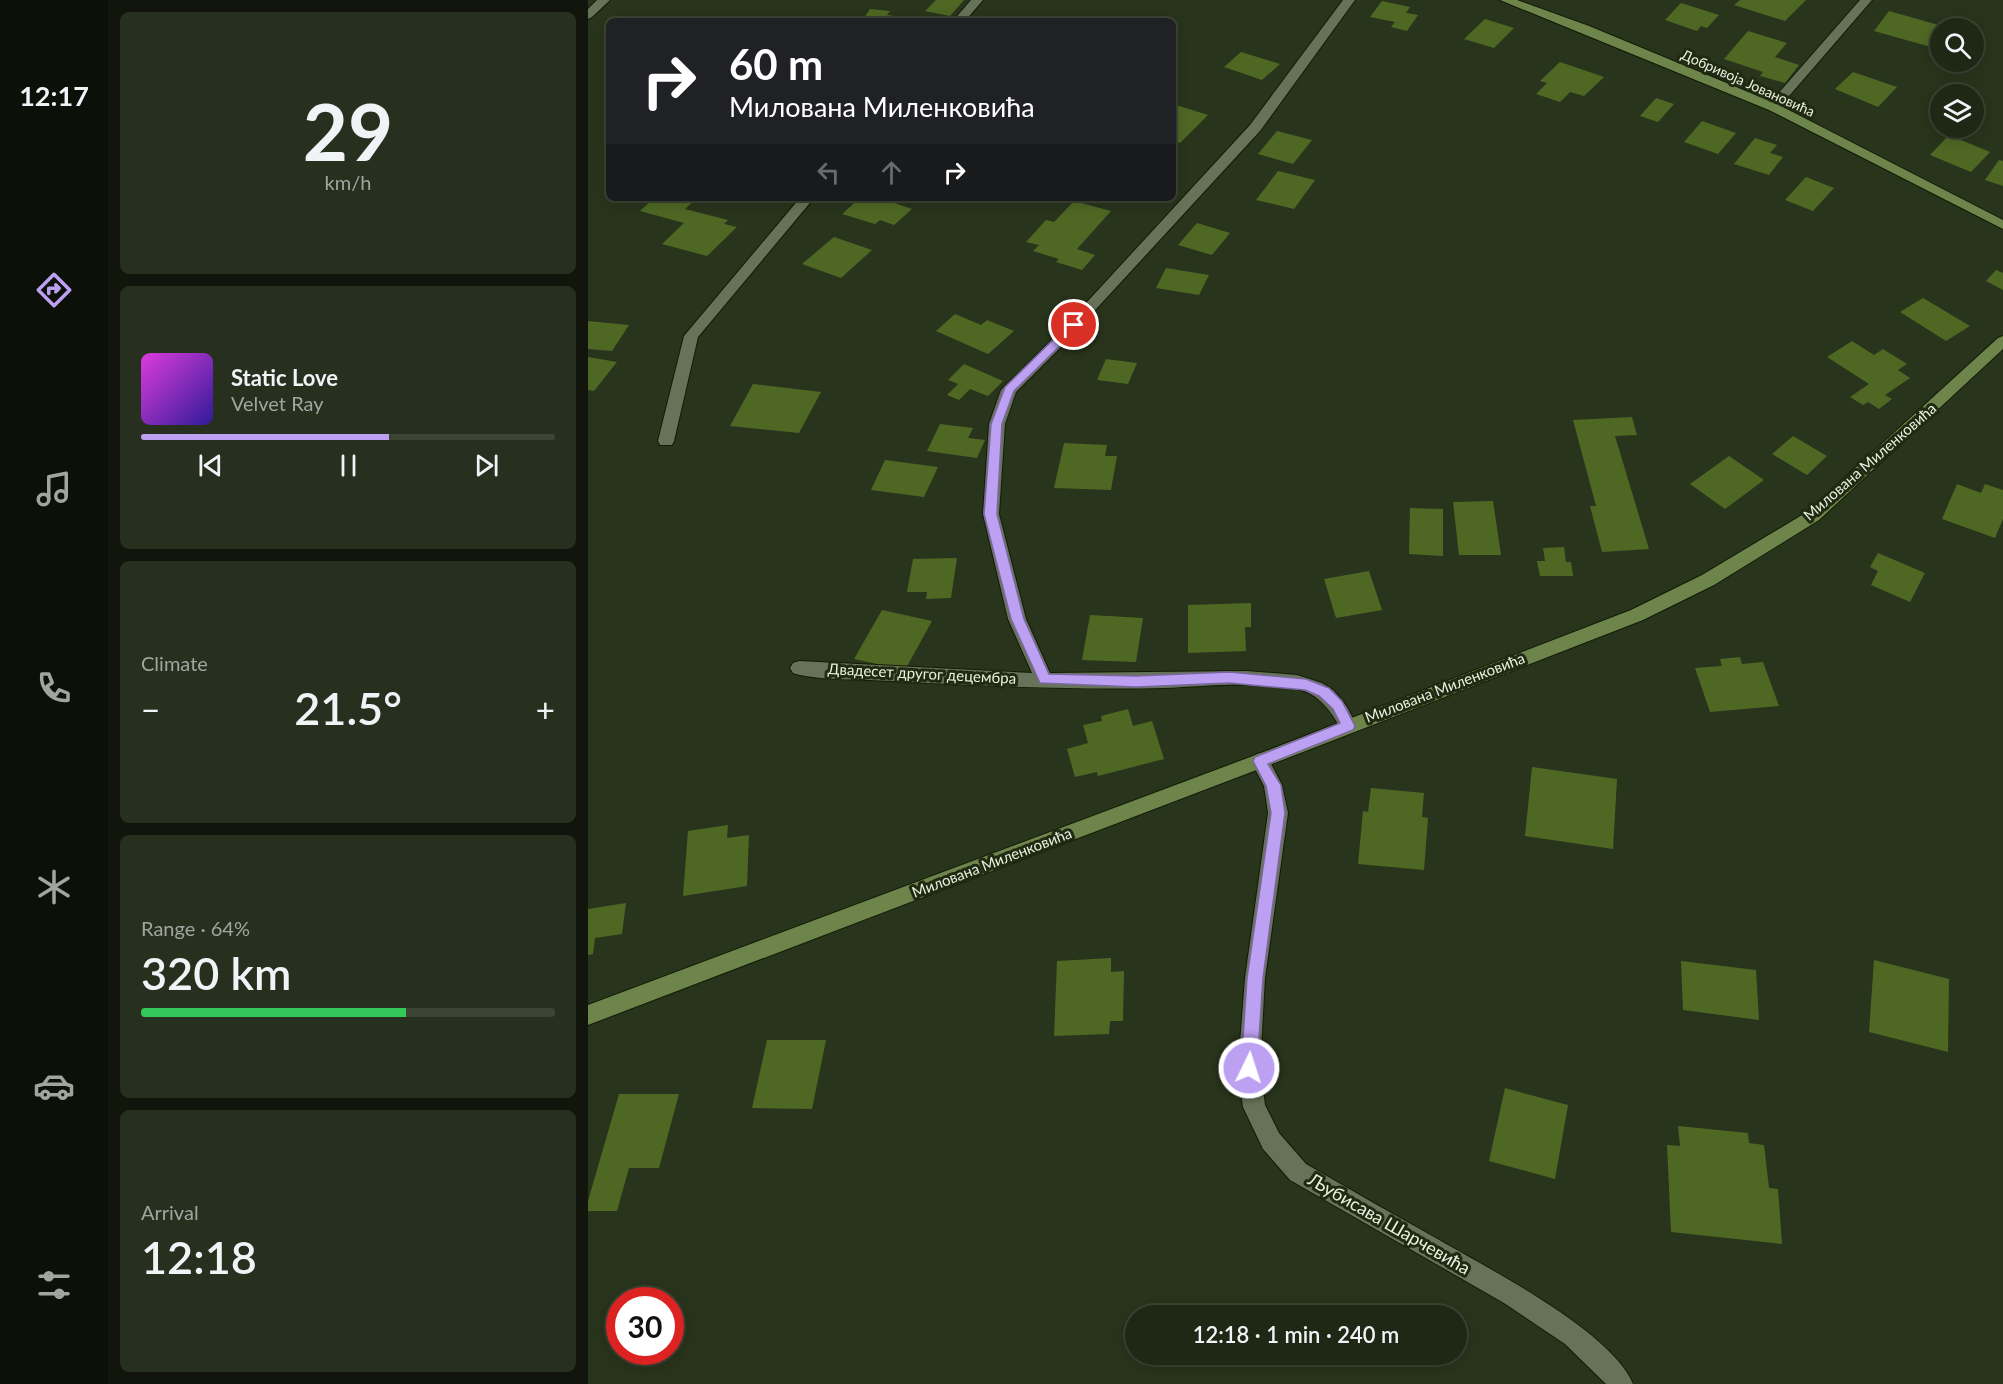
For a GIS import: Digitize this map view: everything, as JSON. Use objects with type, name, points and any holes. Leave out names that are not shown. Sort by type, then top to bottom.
[{"type":"street","points":[[588,15],[604,0]]},
{"type":"street","points":[[962,18],[977,0]]},
{"type":"street","name":"Двадесет другог децембра","points":[[1044,679],[1017,619],[991,514],[997,424],[1009,390],[1105,292],[1255,128],[1349,0]]},
{"type":"street","name":"Добривоја Јовановића","points":[[1506,0],[1585,29],[1773,107],[2003,225]]},
{"type":"street","points":[[1773,107],[1866,0]]},
{"type":"street","points":[[666,441],[691,336],[804,201]]},
{"type":"street","name":"Милована Миленковића","points":[[588,1016],[1637,615],[1708,580],[1813,516],[2003,341]]},
{"type":"street","name":"Двадесет другог децембра","points":[[799,668],[973,679],[1136,681],[1229,677],[1306,684],[1324,692],[1338,705],[1348,726]]},
{"type":"street","name":"Љубисава Шарчевића","points":[[1260,761],[1273,785],[1278,813],[1255,978],[1249,1068],[1254,1107],[1271,1141],[1298,1172],[1512,1295],[1573,1336],[1611,1371],[1621,1384]]},
{"type":"building","points":[[936,0],[964,0],[950,16],[925,11]]},
{"type":"building","points":[[1740,0],[1806,0],[1785,21],[1734,5]]},
{"type":"building","points":[[1382,1],[1410,7],[1406,13],[1418,15],[1407,31],[1391,27],[1395,22],[1370,17]]},
{"type":"building","points":[[1681,3],[1719,15],[1707,28],[1701,26],[1697,31],[1665,20]]},
{"type":"building","points":[[870,9],[890,11],[887,15],[901,17],[900,18],[864,18]]},
{"type":"building","points":[[1889,11],[1930,23],[1930,47],[1874,31]]},
{"type":"building","points":[[1485,19],[1514,28],[1494,48],[1464,39]]},
{"type":"building","points":[[1748,31],[1787,43],[1775,57],[1799,65],[1785,83],[1760,76],[1763,72],[1724,59]]},
{"type":"building","points":[[1241,52],[1280,64],[1262,80],[1224,67]]},
{"type":"building","points":[[1560,62],[1604,77],[1584,96],[1570,92],[1560,102],[1536,94],[1547,83],[1540,81]]},
{"type":"building","points":[[1853,72],[1897,87],[1878,107],[1835,89]]},
{"type":"building","points":[[1656,98],[1674,104],[1658,122],[1640,116]]},
{"type":"building","points":[[1176,105],[1208,115],[1180,143],[1176,141]]},
{"type":"building","points":[[1702,121],[1736,133],[1718,154],[1684,142]]},
{"type":"building","points":[[1277,131],[1312,140],[1293,164],[1258,154]]},
{"type":"building","points":[[1755,138],[1777,145],[1770,153],[1783,157],[1769,175],[1734,164]]},
{"type":"building","points":[[1946,138],[1956,138],[1990,152],[1971,172],[1930,155]]},
{"type":"building","points":[[1999,160],[2003,161],[2003,186],[1985,180]]},
{"type":"building","points":[[1278,171],[1315,180],[1294,209],[1256,200]]},
{"type":"building","points":[[1806,177],[1834,188],[1813,211],[1785,200]]},
{"type":"building","points":[[651,201],[694,201],[685,209],[728,220],[724,224],[737,227],[707,256],[662,244],[684,223],[640,211]]},
{"type":"building","points":[[857,201],[889,201],[912,209],[894,225],[880,220],[875,224],[842,214]]},
{"type":"building","points":[[1074,201],[1111,211],[1077,249],[1095,255],[1082,270],[1056,262],[1059,259],[1033,251],[1039,245],[1026,242],[1046,220],[1054,222]]},
{"type":"building","points":[[1197,223],[1230,233],[1212,255],[1178,245]]},
{"type":"building","points":[[834,237],[872,250],[841,278],[802,264]]},
{"type":"building","points":[[1166,268],[1209,275],[1199,295],[1156,288]]},
{"type":"building","points":[[1996,270],[2003,273],[2003,290],[1986,281]]},
{"type":"building","points":[[1923,298],[1970,326],[1946,341],[1900,312]]},
{"type":"building","points":[[955,314],[981,325],[987,320],[1014,331],[988,354],[936,331]]},
{"type":"building","points":[[588,321],[629,325],[612,351],[588,349]]},
{"type":"building","points":[[1852,341],[1874,355],[1883,349],[1907,364],[1898,370],[1910,378],[1885,395],[1892,399],[1879,409],[1868,402],[1863,405],[1850,397],[1869,384],[1827,357]]},
{"type":"building","points":[[588,357],[617,362],[594,391],[588,390]]},
{"type":"building","points":[[1106,359],[1137,363],[1128,384],[1097,380]]},
{"type":"building","points":[[964,364],[1003,381],[988,396],[970,389],[959,400],[947,395],[958,384],[948,380]]},
{"type":"building","points":[[753,384],[821,392],[799,433],[730,426]]},
{"type":"building","points":[[1632,417],[1637,435],[1615,436],[1649,549],[1602,552],[1590,506],[1596,506],[1573,420]]},
{"type":"building","points":[[940,424],[973,428],[968,438],[985,440],[977,458],[927,451]]},
{"type":"building","points":[[1793,436],[1827,456],[1807,475],[1772,454]]},
{"type":"building","points":[[1064,443],[1107,445],[1105,456],[1117,456],[1111,490],[1054,488]]},
{"type":"building","points":[[1729,456],[1764,480],[1725,509],[1690,484]]},
{"type":"building","points":[[885,460],[938,467],[924,497],[871,490]]},
{"type":"building","points":[[1957,484],[1981,493],[1985,484],[2003,490],[2003,519],[1995,538],[1942,519]]},
{"type":"building","points":[[1493,501],[1501,555],[1459,555],[1453,502]]},
{"type":"building","points":[[1410,508],[1443,509],[1443,556],[1409,554]]},
{"type":"building","points":[[1564,547],[1566,562],[1571,562],[1573,576],[1540,576],[1537,561],[1545,561],[1543,548]]},
{"type":"building","points":[[1878,553],[1925,573],[1910,602],[1871,585],[1878,571],[1870,567]]},
{"type":"building","points":[[957,558],[951,598],[926,599],[927,592],[907,592],[913,559]]},
{"type":"building","points":[[1369,571],[1382,610],[1336,618],[1324,579]]},
{"type":"building","points":[[1251,603],[1251,627],[1245,627],[1246,651],[1188,653],[1188,605]]},
{"type":"building","points":[[882,610],[932,621],[905,670],[854,659]]},
{"type":"building","points":[[1090,615],[1143,618],[1136,662],[1082,660]]},
{"type":"building","points":[[1740,657],[1742,664],[1763,662],[1779,706],[1710,712],[1695,668],[1722,666],[1720,659]]},
{"type":"building","points":[[1128,709],[1133,726],[1152,721],[1164,759],[1098,776],[1097,772],[1075,777],[1067,749],[1088,743],[1083,725],[1102,721],[1101,716]]},
{"type":"building","points":[[1532,767],[1617,779],[1613,849],[1525,836]]},
{"type":"building","points":[[1371,788],[1424,793],[1422,817],[1428,818],[1424,870],[1358,864],[1363,811],[1368,812]]},
{"type":"building","points":[[728,825],[727,838],[749,835],[747,886],[683,896],[688,831]]},
{"type":"building","points":[[626,903],[622,934],[595,938],[593,954],[588,955],[588,909]]},
{"type":"building","points":[[1111,958],[1111,972],[1124,971],[1123,1021],[1110,1021],[1109,1034],[1054,1036],[1057,961]]},
{"type":"building","points":[[1874,960],[1949,979],[1948,1052],[1869,1032]]},
{"type":"building","points":[[1681,961],[1756,970],[1759,1020],[1683,1010]]},
{"type":"building","points":[[767,1040],[826,1040],[812,1109],[752,1108]]},
{"type":"building","points":[[1505,1088],[1568,1105],[1555,1179],[1489,1161]]},
{"type":"building","points":[[619,1094],[679,1094],[659,1168],[629,1168],[617,1211],[588,1211],[588,1201]]},
{"type":"building","points":[[1678,1126],[1748,1133],[1749,1143],[1764,1145],[1769,1188],[1778,1189],[1782,1244],[1671,1232],[1667,1145],[1680,1146]]},
{"type":"route","points":[[1074,325],[1009,390],[997,424],[991,514],[1017,619],[1044,679],[1136,681],[1229,677],[1306,684],[1324,692],[1338,705],[1348,726],[1260,761],[1273,785],[1278,813],[1255,978],[1249,1068]]}]
